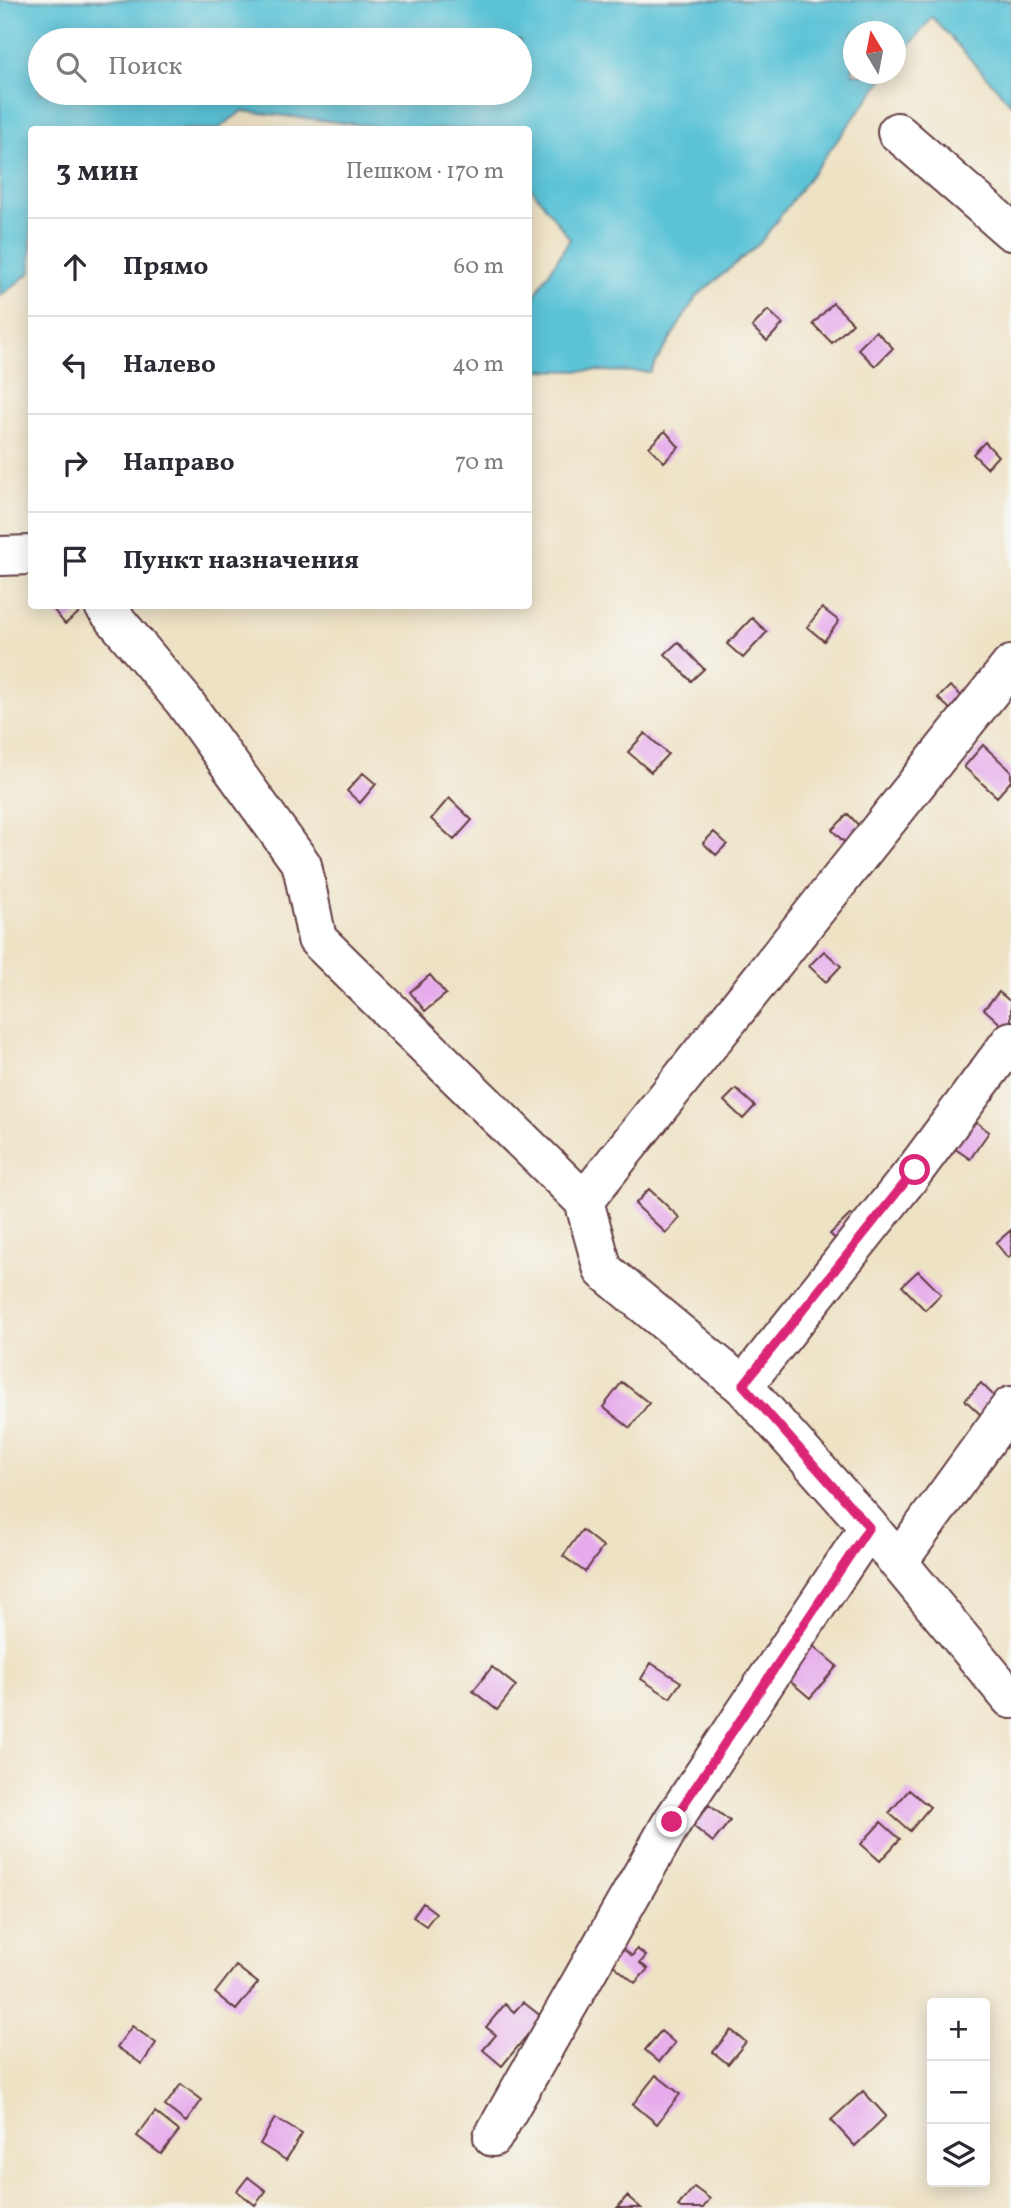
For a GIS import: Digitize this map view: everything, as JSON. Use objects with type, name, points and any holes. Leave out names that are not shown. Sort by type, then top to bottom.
[{"type":"lane","points":[[897,132],[1011,231]]},
{"type":"lane","points":[[0,556],[28,555]]},
{"type":"lane","points":[[107,609],[183,700],[302,865],[317,939],[584,1201],[603,1270],[743,1385],[869,1527],[1011,1699]]},
{"type":"lane","points":[[584,1201],[1011,665]]},
{"type":"lane","points":[[743,1385],[915,1170],[1011,1041]]},
{"type":"lane","points":[[898,1562],[1011,1406]]},
{"type":"lane","points":[[493,2137],[672,1822],[869,1527]]},
{"type":"water","points":[[0,0],[1011,0],[1011,104],[932,17],[906,50],[906,21],[843,21],[843,84],[879,84],[760,243],[696,297],[650,372],[532,370],[532,299],[570,239],[532,189],[532,126],[372,126],[242,111],[222,126],[28,126],[28,274],[0,296]]},
{"type":"building","points":[[833,303],[853,323],[832,343],[813,324]]},
{"type":"building","points":[[768,310],[783,324],[767,341],[752,327]]},
{"type":"building","points":[[876,331],[893,348],[875,366],[858,349]]},
{"type":"building","points":[[665,431],[679,447],[664,462],[649,447]]},
{"type":"building","points":[[985,442],[998,456],[987,468],[973,454]]},
{"type":"building","points":[[822,608],[839,621],[824,641],[807,627]]},
{"type":"building","points":[[53,609],[84,609],[65,624]]},
{"type":"building","points":[[752,618],[767,632],[743,658],[727,644]]},
{"type":"building","points":[[678,642],[704,669],[691,681],[665,654]]},
{"type":"building","points":[[950,686],[964,698],[952,711],[938,698]]},
{"type":"building","points":[[645,733],[668,754],[651,772],[628,752]]},
{"type":"building","points":[[983,745],[1011,771],[1011,781],[997,797],[964,767]]},
{"type":"building","points":[[363,773],[376,784],[360,803],[347,791]]},
{"type":"building","points":[[449,798],[472,820],[454,840],[431,819]]},
{"type":"building","points":[[848,814],[864,831],[848,846],[832,830]]},
{"type":"building","points":[[714,832],[727,844],[716,855],[703,843]]},
{"type":"building","points":[[824,951],[841,966],[826,982],[809,966]]},
{"type":"building","points":[[430,975],[446,994],[425,1011],[410,992]]},
{"type":"building","points":[[999,992],[1011,1002],[1011,1024],[1006,1029],[984,1009]]},
{"type":"building","points":[[736,1089],[755,1106],[743,1119],[724,1101]]},
{"type":"building","points":[[971,1118],[989,1132],[970,1159],[951,1146]]},
{"type":"building","points":[[649,1189],[680,1218],[666,1233],[635,1204]]},
{"type":"building","points":[[851,1214],[862,1225],[842,1245],[830,1234]]},
{"type":"building","points":[[1011,1230],[1011,1255],[1008,1258],[996,1243]]},
{"type":"building","points":[[918,1271],[941,1294],[925,1310],[902,1286]]},
{"type":"building","points":[[622,1382],[649,1403],[630,1428],[603,1407]]},
{"type":"building","points":[[981,1383],[998,1400],[982,1416],[965,1400]]},
{"type":"building","points":[[582,1530],[603,1547],[585,1572],[563,1556]]},
{"type":"building","points":[[812,1645],[837,1666],[810,1698],[785,1677]]},
{"type":"building","points":[[651,1663],[681,1682],[670,1698],[641,1679]]},
{"type":"building","points":[[492,1667],[516,1686],[497,1710],[473,1691]]},
{"type":"building","points":[[909,1790],[930,1807],[910,1831],[889,1813]]},
{"type":"building","points":[[709,1805],[730,1821],[713,1842],[692,1825]]},
{"type":"building","points":[[881,1822],[900,1839],[880,1861],[861,1844]]},
{"type":"building","points":[[423,1903],[436,1913],[426,1926],[413,1917]]},
{"type":"building","points":[[618,1945],[632,1956],[637,1949],[646,1956],[640,1963],[648,1969],[635,1983],[606,1959]]},
{"type":"building","points":[[236,1966],[258,1983],[236,2010],[215,1993]]},
{"type":"building","points":[[523,2002],[542,2017],[502,2066],[483,2050],[496,2035],[486,2027],[505,2004],[514,2012]]},
{"type":"building","points":[[132,2026],[156,2043],[142,2064],[117,2047]]},
{"type":"building","points":[[731,2030],[746,2042],[728,2064],[713,2052]]},
{"type":"building","points":[[661,2031],[675,2043],[659,2062],[645,2050]]},
{"type":"building","points":[[656,2075],[680,2094],[657,2124],[633,2104]]},
{"type":"building","points":[[181,2084],[202,2100],[186,2122],[165,2106]]},
{"type":"building","points":[[863,2091],[886,2116],[855,2146],[831,2120]]},
{"type":"building","points":[[155,2112],[179,2131],[161,2154],[137,2136]]},
{"type":"building","points":[[275,2118],[302,2134],[286,2160],[260,2144]]},
{"type":"building","points":[[248,2177],[266,2191],[255,2205],[237,2191]]},
{"type":"building","points":[[694,2187],[710,2199],[703,2208],[678,2206]]},
{"type":"building","points":[[627,2196],[641,2208],[617,2208]]},
{"type":"route","points":[[672,1822],[869,1527],[743,1385],[915,1170]]}]
